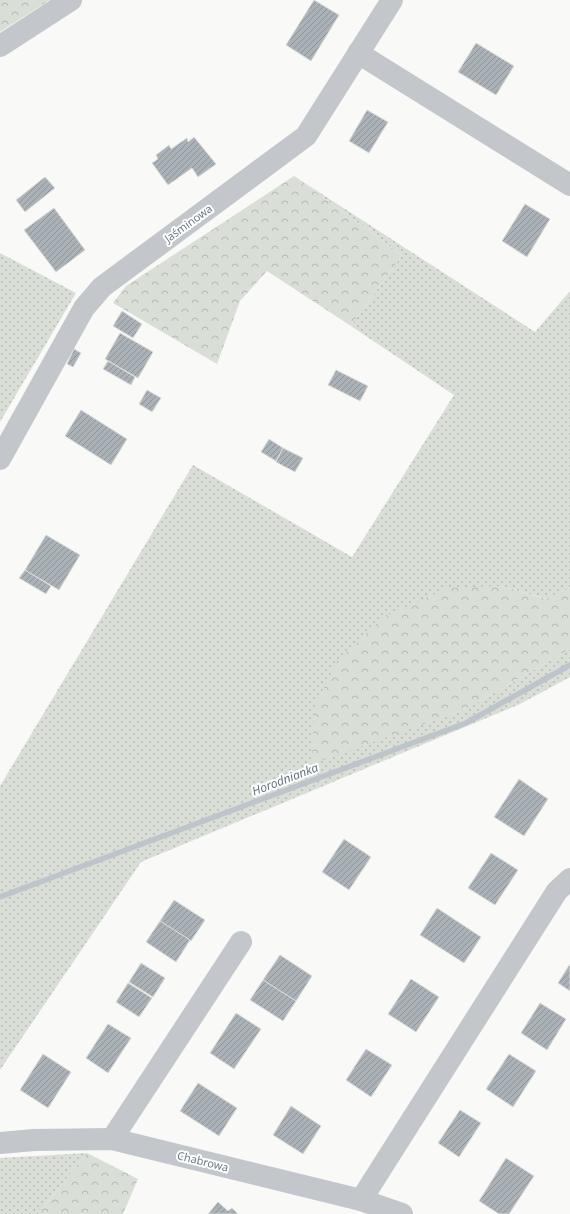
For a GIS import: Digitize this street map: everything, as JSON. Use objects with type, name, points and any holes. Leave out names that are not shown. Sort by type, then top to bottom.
[{"type":"street","points":[[0,46],[71,0]]},
{"type":"street","name":"Jaśminowa","points":[[0,459],[84,308],[102,286],[306,136],[392,0]]},
{"type":"street","points":[[358,54],[570,185]]},
{"type":"street","points":[[361,1200],[557,891],[570,879]]},
{"type":"street","points":[[112,1139],[242,942]]},
{"type":"street","name":"Chabrowa","points":[[0,1143],[34,1140],[112,1139],[361,1200],[402,1214]]},
{"type":"green space","points":[[0,0],[50,0],[0,32]]},
{"type":"green space","points":[[294,176],[535,332],[570,291],[570,588],[547,599],[501,586],[312,763],[466,709],[570,649],[570,677],[520,704],[141,862],[0,1070],[0,786],[193,465],[352,557],[454,395],[351,326],[402,255]]},
{"type":"green space","points":[[294,176],[402,255],[351,326],[267,271],[240,301],[217,364],[113,303],[126,286]]},
{"type":"green space","points":[[0,253],[76,293],[0,422]]},
{"type":"green space","points":[[501,586],[546,599],[570,588],[570,649],[466,709],[312,764],[314,708],[337,661],[385,616],[448,588]]},
{"type":"green space","points":[[87,1153],[38,1214],[0,1214],[0,1158]]},
{"type":"green space","points":[[87,1153],[138,1179],[123,1214],[38,1214]]},
{"type":"building","points":[[314,0],[339,15],[311,61],[286,45]]},
{"type":"building","points":[[476,43],[514,66],[496,95],[458,72]]},
{"type":"building","points":[[367,110],[388,122],[369,153],[349,141]]},
{"type":"building","points":[[194,137],[216,164],[198,177],[192,168],[168,185],[152,163],[158,159],[156,155],[169,145],[171,149],[187,138],[188,142]]},
{"type":"building","points":[[45,177],[55,188],[25,212],[16,200]]},
{"type":"building","points":[[525,204],[550,219],[527,257],[502,241]]},
{"type":"building","points":[[54,208],[85,250],[56,272],[24,230]]},
{"type":"building","points":[[122,311],[142,324],[133,338],[113,326]]},
{"type":"building","points":[[120,333],[153,352],[138,378],[105,359]]},
{"type":"building","points":[[74,349],[81,353],[73,367],[67,364]]},
{"type":"building","points":[[108,361],[135,377],[131,385],[103,369]]},
{"type":"building","points":[[336,370],[368,386],[360,401],[328,385]]},
{"type":"building","points":[[147,390],[161,398],[152,412],[139,404]]},
{"type":"building","points":[[81,410],[127,439],[111,465],[65,436]]},
{"type":"building","points":[[269,439],[283,448],[276,461],[261,452]]},
{"type":"building","points":[[283,448],[303,458],[295,472],[276,462]]},
{"type":"building","points":[[46,535],[80,555],[59,590],[25,570]]},
{"type":"building","points":[[25,570],[51,586],[46,594],[19,578]]},
{"type":"building","points":[[519,779],[548,799],[524,836],[494,817]]},
{"type":"building","points":[[344,839],[371,857],[349,890],[322,872]]},
{"type":"building","points":[[491,853],[518,870],[495,905],[468,888]]},
{"type":"building","points":[[174,900],[205,920],[191,941],[160,921]]},
{"type":"building","points":[[437,908],[481,937],[464,963],[420,935]]},
{"type":"building","points":[[160,921],[190,940],[176,962],[146,942]]},
{"type":"building","points":[[280,955],[312,976],[296,1001],[263,980]]},
{"type":"building","points":[[141,963],[165,978],[153,997],[129,982]]},
{"type":"building","points":[[570,964],[570,991],[558,983]]},
{"type":"building","points":[[411,979],[439,997],[416,1032],[388,1014]]},
{"type":"building","points":[[263,980],[296,1001],[283,1021],[250,1000]]},
{"type":"building","points":[[128,983],[152,998],[139,1017],[116,1002]]},
{"type":"building","points":[[540,1003],[566,1019],[547,1050],[521,1033]]},
{"type":"building","points":[[236,1013],[261,1029],[234,1069],[210,1053]]},
{"type":"building","points":[[108,1024],[131,1038],[108,1073],[86,1058]]},
{"type":"building","points":[[366,1049],[392,1065],[371,1097],[346,1080]]},
{"type":"building","points":[[43,1054],[71,1072],[48,1108],[20,1090]]},
{"type":"building","points":[[509,1054],[536,1071],[513,1107],[486,1089]]},
{"type":"building","points":[[198,1083],[237,1108],[219,1136],[180,1111]]},
{"type":"building","points":[[291,1106],[321,1126],[303,1154],[273,1135]]},
{"type":"building","points":[[460,1110],[481,1123],[459,1157],[438,1143]]},
{"type":"building","points":[[506,1158],[534,1176],[509,1214],[499,1214],[479,1201]]},
{"type":"building","points":[[218,1202],[228,1211],[232,1208],[238,1214],[208,1214]]},
{"type":"waterway","name":"Horodnianka","points":[[0,897],[466,723],[570,665]]}]
